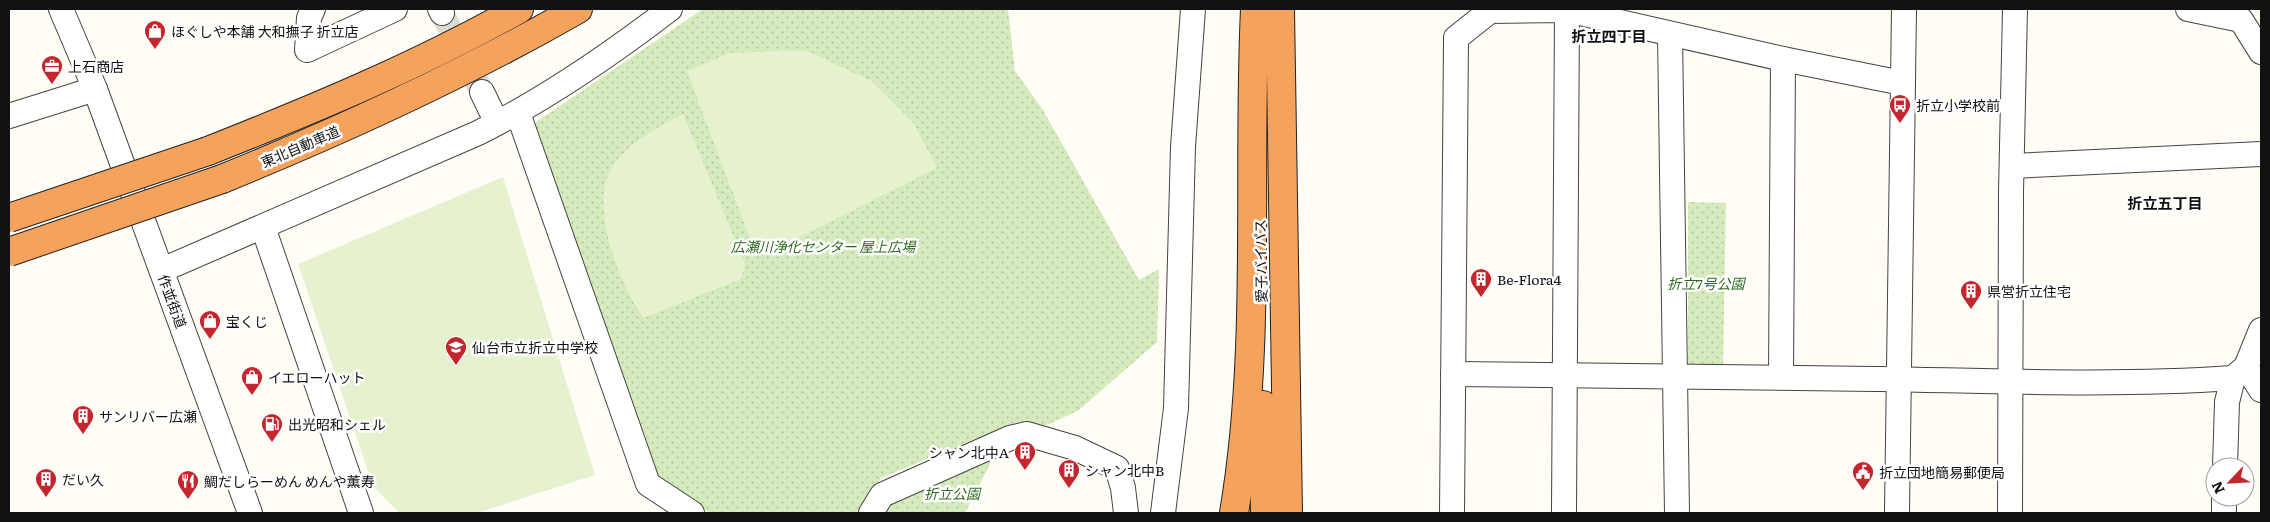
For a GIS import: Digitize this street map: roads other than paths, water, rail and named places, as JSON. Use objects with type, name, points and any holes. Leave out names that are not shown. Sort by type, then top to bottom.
[{"type":"highway","points":[[9,218],[208,151],[348,94],[427,57],[519,9]]},
{"type":"highway","name":"東北自動車道","points":[[9,252],[222,179],[293,150],[433,87],[517,44],[578,9]]},
{"type":"highway","points":[[1234,513],[1243,460],[1250,372],[1251,84],[1255,9]]},
{"type":"highway","name":"愛子バイパス","points":[[1255,9],[1265,513]]},
{"type":"highway","name":"愛子バイパス","points":[[1280,9],[1288,513]]},
{"type":"highway","points":[[1285,314],[1292,230],[1292,9]]},
{"type":"street","name":"作並街道","points":[[61,9],[95,89],[250,513]]},
{"type":"street","points":[[313,9],[309,18],[307,50],[395,9]]},
{"type":"street","points":[[162,270],[508,118],[566,83],[670,9]]},
{"type":"street","points":[[1163,513],[1176,408],[1184,147],[1193,9]]},
{"type":"street","points":[[1897,513],[1904,9]]},
{"type":"street","points":[[2010,513],[2015,9]]},
{"type":"street","points":[[2188,9],[2245,14],[2261,52]]},
{"type":"street","points":[[1452,513],[1456,38],[1490,11],[1567,10],[1783,60],[1902,83]]},
{"type":"street","points":[[1564,513],[1567,10]]},
{"type":"street","points":[[1670,34],[1677,513]]},
{"type":"street","points":[[1782,377],[1783,60]]},
{"type":"street","points":[[9,116],[95,89]]},
{"type":"street","points":[[482,92],[508,118],[648,484],[692,513]]},
{"type":"street","points":[[2012,166],[2261,154]]},
{"type":"street","points":[[263,227],[361,513]]},
{"type":"street","points":[[2225,457],[2227,402],[2239,372],[2261,330]]},
{"type":"street","points":[[1453,374],[1782,377],[2010,382],[2168,382],[2239,372],[2261,390]]},
{"type":"street","points":[[871,513],[882,495],[1010,438],[1027,434],[1075,448],[1117,468],[1123,488],[1126,513]]},
{"type":"tunnel","points":[[442,13],[482,92]]},
{"type":"place","name":"ほぐしや本舗 大和撫子 折立店","points":[[155,50]]},
{"type":"place","name":"上石商店","points":[[52,85]]},
{"type":"place","name":"折立小学校前","points":[[1900,124]]},
{"type":"place","name":"Be-Flora4","points":[[1481,298]]},
{"type":"place","name":"県営折立住宅","points":[[1971,310]]},
{"type":"place","name":"宝くじ","points":[[210,340]]},
{"type":"place","name":"仙台市立折立中学校","points":[[456,366]]},
{"type":"place","name":"イエローハット","points":[[252,396]]},
{"type":"place","name":"サンリバー広瀬","points":[[83,435]]},
{"type":"place","name":"出光昭和シェル","points":[[272,443]]},
{"type":"place","name":"シャン北中A","points":[[1025,471]]},
{"type":"place","name":"シャン北中B","points":[[1069,489]]},
{"type":"place","name":"折立団地簡易郵便局","points":[[1863,491]]},
{"type":"place","name":"だい久","points":[[46,498]]},
{"type":"place","name":"鯛だしらーめん めんや薫寿","points":[[188,500]]},
{"type":"district","name":"折立四丁目","points":[[1609,35]]},
{"type":"district","name":"折立五丁目","points":[[2165,202]]},
{"type":"park label","name":"広瀬川浄化センター 屋上広場","points":[[823,246]]},
{"type":"park label","name":"折立7号公園","points":[[1706,283]]},
{"type":"park label","name":"折立公園","points":[[952,493]]}]
